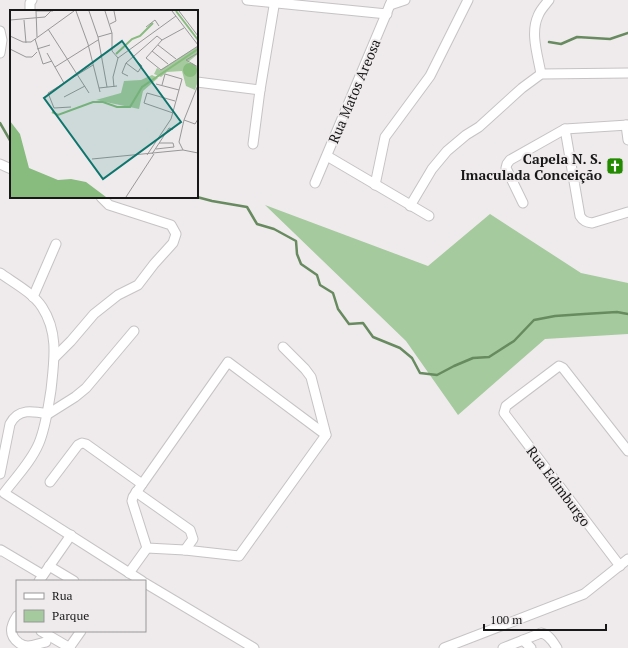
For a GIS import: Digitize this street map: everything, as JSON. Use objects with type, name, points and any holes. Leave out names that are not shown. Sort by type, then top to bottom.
[{"type":"street","points":[[30,10],[30,3],[32,0]]},
{"type":"street","points":[[247,0],[275,1],[387,14]]},
{"type":"street","points":[[391,2],[405,0]]},
{"type":"street","points":[[375,185],[385,136],[430,76],[468,0]]},
{"type":"street","points":[[542,74],[536,43],[535,28],[538,16],[549,0]]},
{"type":"street","points":[[253,144],[260,90],[275,1]]},
{"type":"street","name":"Rua Matos Areosa","points":[[315,183],[391,2]]},
{"type":"street","points":[[0,31],[2,40],[0,53]]},
{"type":"street","points":[[410,206],[432,169],[447,151],[466,135],[479,127],[522,88],[542,74],[628,72]]},
{"type":"street","points":[[198,82],[260,90]]},
{"type":"street","points":[[523,203],[506,168],[510,160],[565,129],[627,125],[628,140]]},
{"type":"street","points":[[565,129],[580,216],[583,220],[592,223],[628,212]]},
{"type":"street","points":[[327,156],[429,216]]},
{"type":"street","points":[[0,164],[10,169]]},
{"type":"street","points":[[55,357],[94,314],[118,295],[138,285],[173,243],[176,234],[171,225],[109,205],[102,198]]},
{"type":"street","points":[[33,297],[56,244]]},
{"type":"street","points":[[0,273],[33,297],[42,306],[52,331],[55,357],[48,414],[39,443],[29,461],[2,492],[140,580]]},
{"type":"street","points":[[0,474],[10,424],[17,414],[30,411],[48,414],[75,397],[86,388],[134,331]]},
{"type":"street","points":[[283,347],[311,377],[326,435]]},
{"type":"street","points":[[147,548],[132,501],[133,497],[228,362],[326,435]]},
{"type":"street","name":"Rua Edimburgo","points":[[620,566],[504,413],[506,406],[555,367],[559,366],[563,368],[628,451]]},
{"type":"street","points":[[147,548],[185,550],[239,556],[326,435]]},
{"type":"street","points":[[50,482],[78,445],[82,443],[86,444],[142,484]]},
{"type":"street","points":[[136,492],[190,530],[193,539],[185,550]]},
{"type":"street","points":[[0,551],[1,550],[41,578],[71,535]]},
{"type":"street","points":[[129,573],[147,548]]},
{"type":"street","points":[[444,648],[584,594],[628,559]]},
{"type":"street","points":[[49,566],[72,580]]},
{"type":"street","points":[[146,584],[254,648]]},
{"type":"street","points":[[16,618],[11,629],[17,642],[23,646],[46,642],[69,648],[79,632]]},
{"type":"street","points":[[41,632],[46,642]]},
{"type":"street","points":[[503,648],[543,633],[550,637],[557,648]]},
{"type":"street","points":[[523,640],[531,648]]},
{"type":"green space","points":[[265,205],[428,266],[490,214],[581,273],[628,283],[628,334],[545,339],[458,415],[406,341]]},
{"type":"waterway","points":[[549,42],[561,44],[577,37],[610,39],[628,33]]},
{"type":"waterway","points":[[0,123],[10,140]]},
{"type":"waterway","points":[[198,197],[247,207],[257,224],[274,229],[296,241],[297,254],[301,264],[317,275],[320,285],[333,293],[338,309],[349,324],[363,323],[373,337],[400,348],[412,358],[420,373],[437,375],[473,358],[489,357],[514,341],[534,320],[555,316],[584,314],[617,312],[628,314]]},
{"type":"place","name":"Capela N. S. Imaculada Conceição","points":[[615,166]]}]
